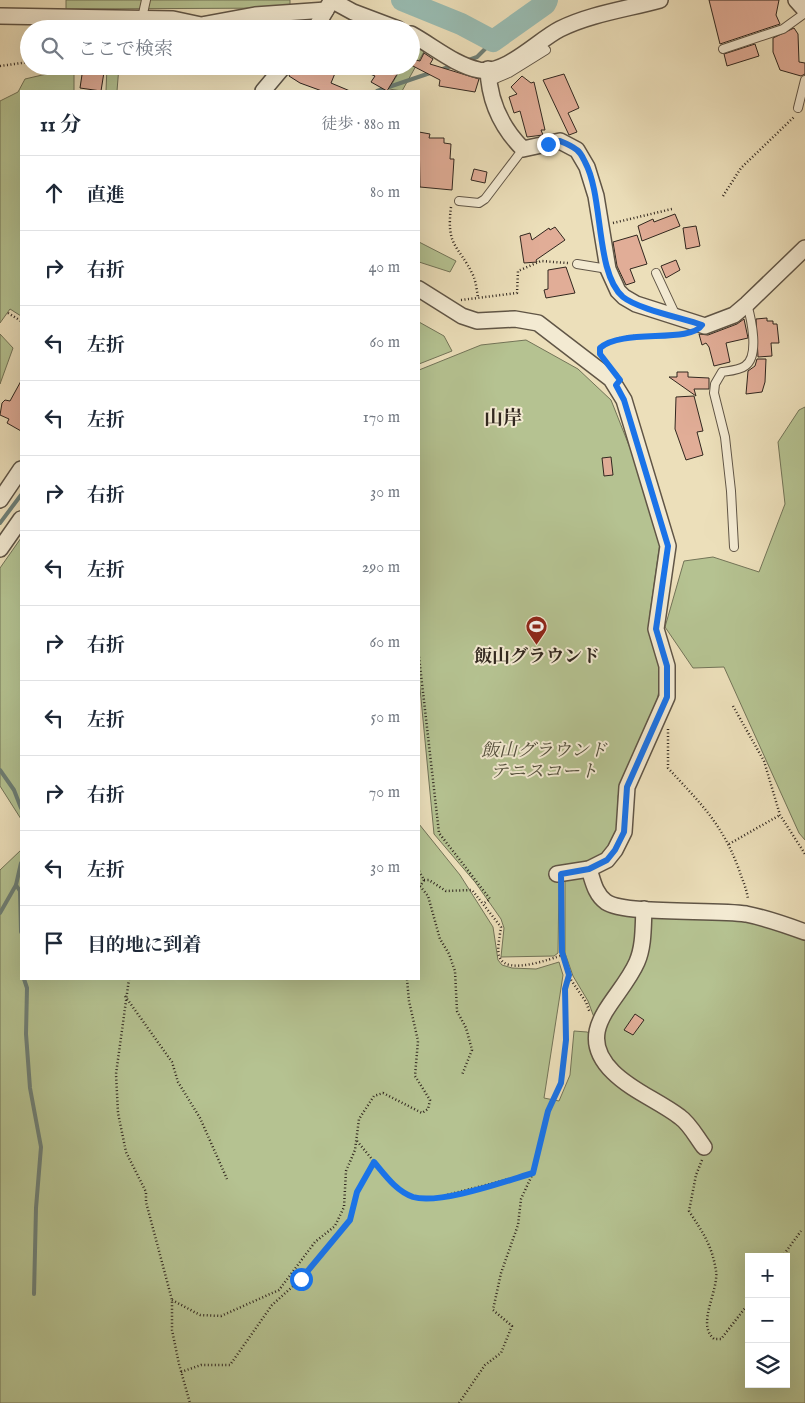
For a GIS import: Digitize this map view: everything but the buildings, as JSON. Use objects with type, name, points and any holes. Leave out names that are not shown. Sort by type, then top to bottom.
[{"type":"street","points":[[488,76],[497,68],[514,60],[560,29],[581,21],[660,0]]},
{"type":"street","points":[[796,0],[805,12]]},
{"type":"street","points":[[319,20],[329,4]]},
{"type":"street","points":[[228,20],[329,4],[373,20]]},
{"type":"street","points":[[0,16],[178,20]]},
{"type":"street","points":[[420,39],[488,76],[502,124],[523,149],[560,141],[577,150],[593,181],[608,269],[624,297],[636,304],[705,326],[734,314],[747,304],[805,248]]},
{"type":"street","points":[[264,90],[276,75]]},
{"type":"street","points":[[420,290],[462,316],[477,321],[515,319],[538,324],[616,385],[624,400],[665,536],[667,556],[656,629],[667,666],[666,701],[627,787],[624,832],[620,840],[607,860],[589,869],[559,874]]},
{"type":"street","points":[[0,500],[20,470]]},
{"type":"street","points":[[0,549],[20,520]]},
{"type":"street","points":[[589,869],[594,888],[606,902],[622,909],[747,914],[805,932]]},
{"type":"street","points":[[644,909],[641,947],[637,963],[603,1014],[598,1030],[597,1045],[600,1056],[616,1076],[660,1109],[682,1118],[704,1147]]},
{"type":"lane","points":[[142,18],[146,0]]},
{"type":"lane","points":[[723,49],[783,30],[805,12]]},
{"type":"lane","points":[[488,76],[500,79],[529,63],[546,50]]},
{"type":"lane","points":[[798,108],[805,80]]},
{"type":"lane","points":[[459,201],[479,202],[485,199],[523,149]]},
{"type":"lane","points":[[577,264],[608,269]]},
{"type":"lane","points":[[656,272],[676,316]]},
{"type":"lane","points":[[734,547],[726,437],[714,393],[715,384],[722,372],[745,366],[752,357],[753,325],[747,304]]},
{"type":"path","points":[[0,66],[20,63]]},
{"type":"path","points":[[723,196],[741,168],[795,115],[798,108]]},
{"type":"path","points":[[459,201],[451,200],[449,224],[453,244],[473,275],[478,298],[517,293],[518,271],[541,261],[577,264]]},
{"type":"path","points":[[601,226],[672,209]]},
{"type":"path","points":[[8,313],[20,320]]},
{"type":"path","points":[[605,360],[600,354],[600,348],[606,342],[628,337],[686,332],[699,329],[702,325]]},
{"type":"path","points":[[420,666],[438,833],[490,899],[483,904]]},
{"type":"path","points":[[732,706],[764,762],[780,815],[805,854]]},
{"type":"path","points":[[668,721],[668,768],[715,820],[729,844],[747,890],[747,914]]},
{"type":"path","points":[[729,844],[780,815]]},
{"type":"path","points":[[420,873],[424,880]]},
{"type":"path","points":[[559,874],[563,954],[569,977],[586,1002],[598,1030]]},
{"type":"path","points":[[424,880],[429,880],[446,891],[472,890],[501,927],[499,956],[502,961],[510,964],[534,965],[563,954]]},
{"type":"path","points":[[424,880],[420,887],[428,896],[440,939],[449,954],[455,971],[457,1011],[466,1028],[472,1050],[462,1075]]},
{"type":"path","points":[[459,1403],[485,1365],[501,1353],[512,1326],[493,1310],[501,1273],[518,1225],[521,1199],[533,1173],[548,1111],[561,1083],[566,1040],[565,989],[569,977]]},
{"type":"path","points":[[129,980],[125,996],[116,1074],[118,1113],[126,1152],[146,1192],[146,1202],[172,1300],[172,1330],[181,1372],[192,1401],[190,1403]]},
{"type":"path","points":[[172,1300],[200,1315],[222,1316],[279,1290],[316,1242],[335,1226],[344,1207],[346,1171],[356,1141],[359,1119],[374,1096],[383,1093],[422,1113],[428,1109],[430,1100],[415,1076],[418,1041],[409,1001],[407,980]]},
{"type":"path","points":[[125,996],[172,1062],[178,1082],[200,1118],[227,1179]]},
{"type":"path","points":[[356,1141],[395,1187],[413,1197],[431,1199],[533,1173]]},
{"type":"path","points":[[704,1147],[705,1153],[696,1175],[689,1211],[712,1247],[716,1274],[707,1327],[710,1336],[714,1339],[721,1339],[745,1308]]},
{"type":"path","points":[[181,1372],[201,1365],[230,1365],[272,1305],[301,1279],[350,1220],[357,1192],[374,1162]]},
{"type":"path","points":[[785,1253],[801,1231]]},
{"type":"green space","points":[[66,0],[290,0],[290,8],[66,9]]},
{"type":"green space","points":[[420,45],[426,48],[420,59]]},
{"type":"green space","points":[[42,75],[74,75],[74,90],[20,90],[20,315],[10,309],[0,323],[0,101],[18,92],[25,79]]},
{"type":"green space","points":[[107,75],[118,75],[117,90],[106,90]]},
{"type":"green space","points":[[397,75],[411,75],[403,90],[389,89]]},
{"type":"green space","points":[[420,243],[456,261],[450,272],[420,262]]},
{"type":"green space","points":[[420,323],[444,336],[452,351],[420,364]]},
{"type":"green space","points":[[0,334],[13,348],[0,384]]},
{"type":"green space","name":"飯山グラウンド","points":[[526,340],[578,369],[611,400],[661,536],[650,613],[661,680],[655,711],[633,754],[618,796],[618,829],[611,845],[600,857],[585,862],[559,880],[558,953],[554,956],[501,957],[504,928],[501,919],[475,882],[434,834],[420,688],[420,370],[481,345]]},
{"type":"green space","points":[[805,407],[805,840],[799,833],[724,667],[693,668],[665,627],[684,561],[713,557],[759,572],[785,504],[778,442],[799,410]]},
{"type":"green space","points":[[20,539],[20,817],[0,786],[0,568]]},
{"type":"green space","points":[[420,825],[460,875],[493,927],[498,960],[502,965],[512,968],[536,969],[559,962],[563,975],[544,1098],[559,1101],[570,1075],[574,1031],[587,1032],[602,1039],[588,1001],[573,976],[565,953],[565,879],[582,874],[597,900],[733,917],[805,939],[805,1403],[0,1403],[0,870],[20,851],[20,980],[420,980]]},
{"type":"waterway","points":[[402,0],[461,24],[493,41],[545,4],[547,0]]},
{"type":"waterway","points":[[466,61],[477,57],[493,41]]},
{"type":"waterway","points":[[440,70],[454,65]]},
{"type":"waterway","points":[[380,90],[433,72]]},
{"type":"waterway","points":[[0,523],[20,496]]},
{"type":"waterway","points":[[0,770],[14,790],[20,805]]},
{"type":"waterway","points":[[0,913],[16,885],[20,867]]},
{"type":"waterway","points":[[16,885],[20,891]]},
{"type":"waterway","points":[[24,980],[27,988],[26,1034],[30,1088],[41,1147],[36,1208],[34,1294]]},
{"type":"place","name":"飯山グラウンド","points":[[537,645]]},
{"type":"district","name":"山岸","points":[[503,417]]},
{"type":"route","points":[[301,1279],[350,1220],[357,1192],[374,1162],[395,1187],[413,1197],[431,1199],[496,1184],[533,1173],[548,1111],[561,1083],[566,1040],[565,989],[569,975],[562,952],[561,874],[589,869],[607,860],[615,850],[624,832],[627,787],[665,706],[667,697],[667,666],[656,629],[668,546],[624,400],[616,385],[620,380],[600,354],[600,348],[606,342],[628,337],[671,335],[693,331],[699,329],[702,325],[636,304],[618,291],[608,269],[593,181],[587,167],[577,150],[560,141],[548,144]]},
{"type":"park label","name":"飯山グラウンド テニスコート","points":[[544,760]]}]
